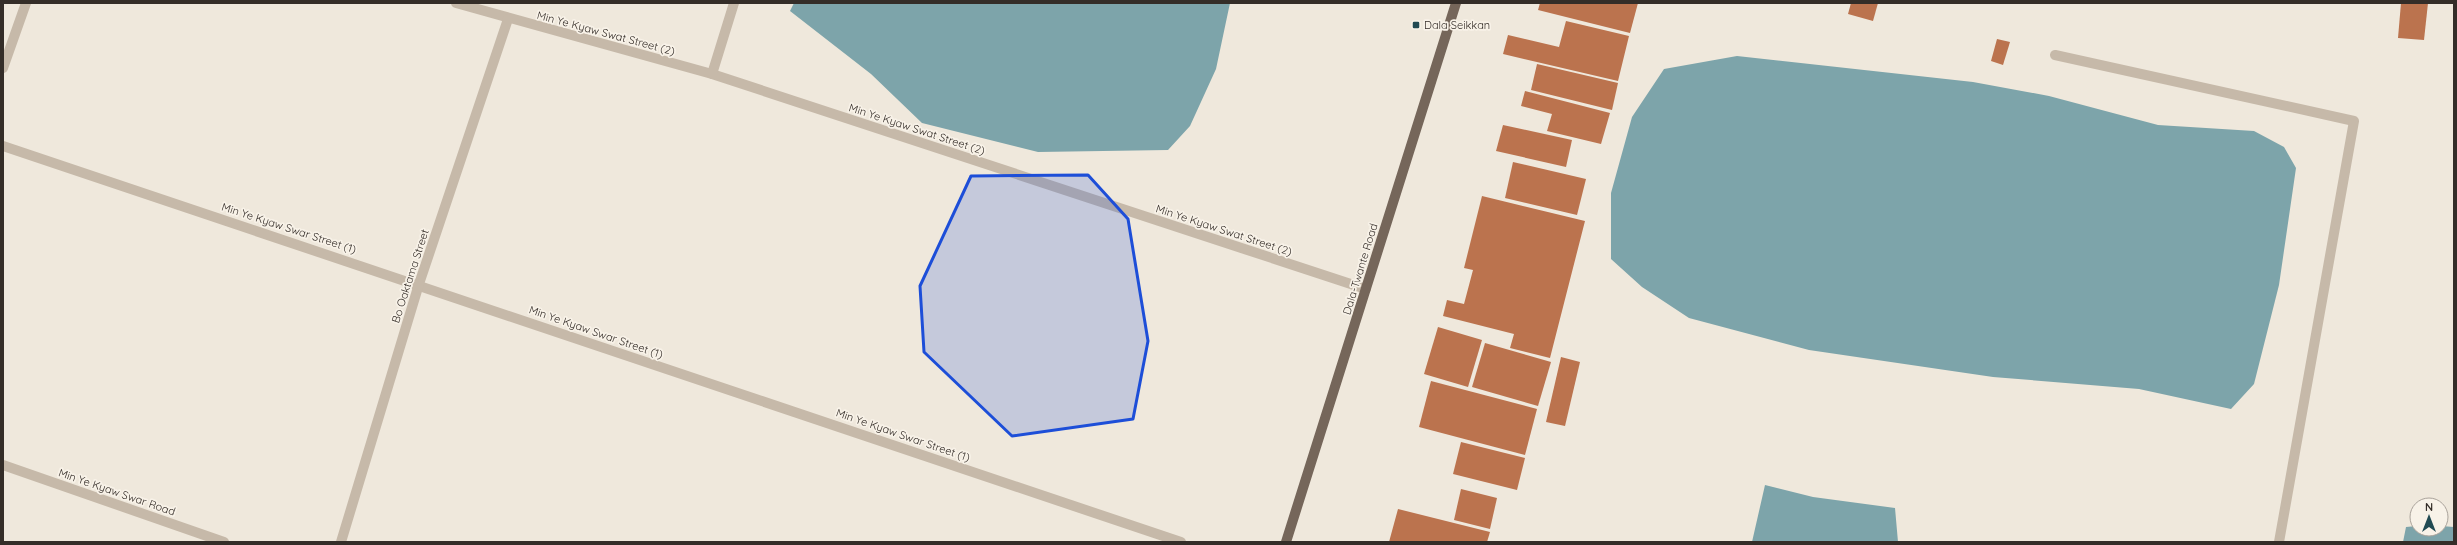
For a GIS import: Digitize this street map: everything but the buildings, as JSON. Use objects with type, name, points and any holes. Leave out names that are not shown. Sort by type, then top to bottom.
[{"type":"main road","name":"Dala-Twante Road","points":[[1286,542],[1456,3]]},
{"type":"street","points":[[3,68],[26,3]]},
{"type":"street","name":"Min Ye Kyaw Swat Street (2)","points":[[456,3],[508,19],[712,74],[1366,289]]},
{"type":"street","points":[[712,74],[734,3]]},
{"type":"street","name":"Bo Oaktama Street","points":[[341,542],[418,284],[508,19]]},
{"type":"street","points":[[2055,55],[2354,121],[2279,542]]},
{"type":"street","name":"Min Ye Kyaw Swar Street (1)","points":[[3,146],[418,284],[1181,542]]},
{"type":"street","name":"Min Ye Kyaw Swar Road","points":[[3,465],[224,542]]},
{"type":"highlighted area","points":[[1088,175],[1128,219],[1148,341],[1133,419],[1012,436],[924,352],[920,286],[971,176]]},
{"type":"water","points":[[794,3],[1230,3],[1216,69],[1190,126],[1168,150],[1038,152],[922,123],[871,74],[790,11]]},
{"type":"water","points":[[1737,56],[1973,82],[2049,96],[2158,125],[2254,131],[2284,147],[2296,168],[2279,285],[2254,384],[2231,409],[2139,389],[1993,377],[1809,350],[1689,318],[1642,287],[1611,259],[1611,193],[1632,117],[1664,69]]},
{"type":"water","points":[[1765,485],[1813,497],[1895,508],[1898,542],[1752,542]]},
{"type":"water","points":[[2406,527],[2409,527],[2409,537],[2449,537],[2449,527],[2454,527],[2454,542],[2403,542]]},
{"type":"place","name":"Dala Seikkan","points":[[1416,25]]}]
